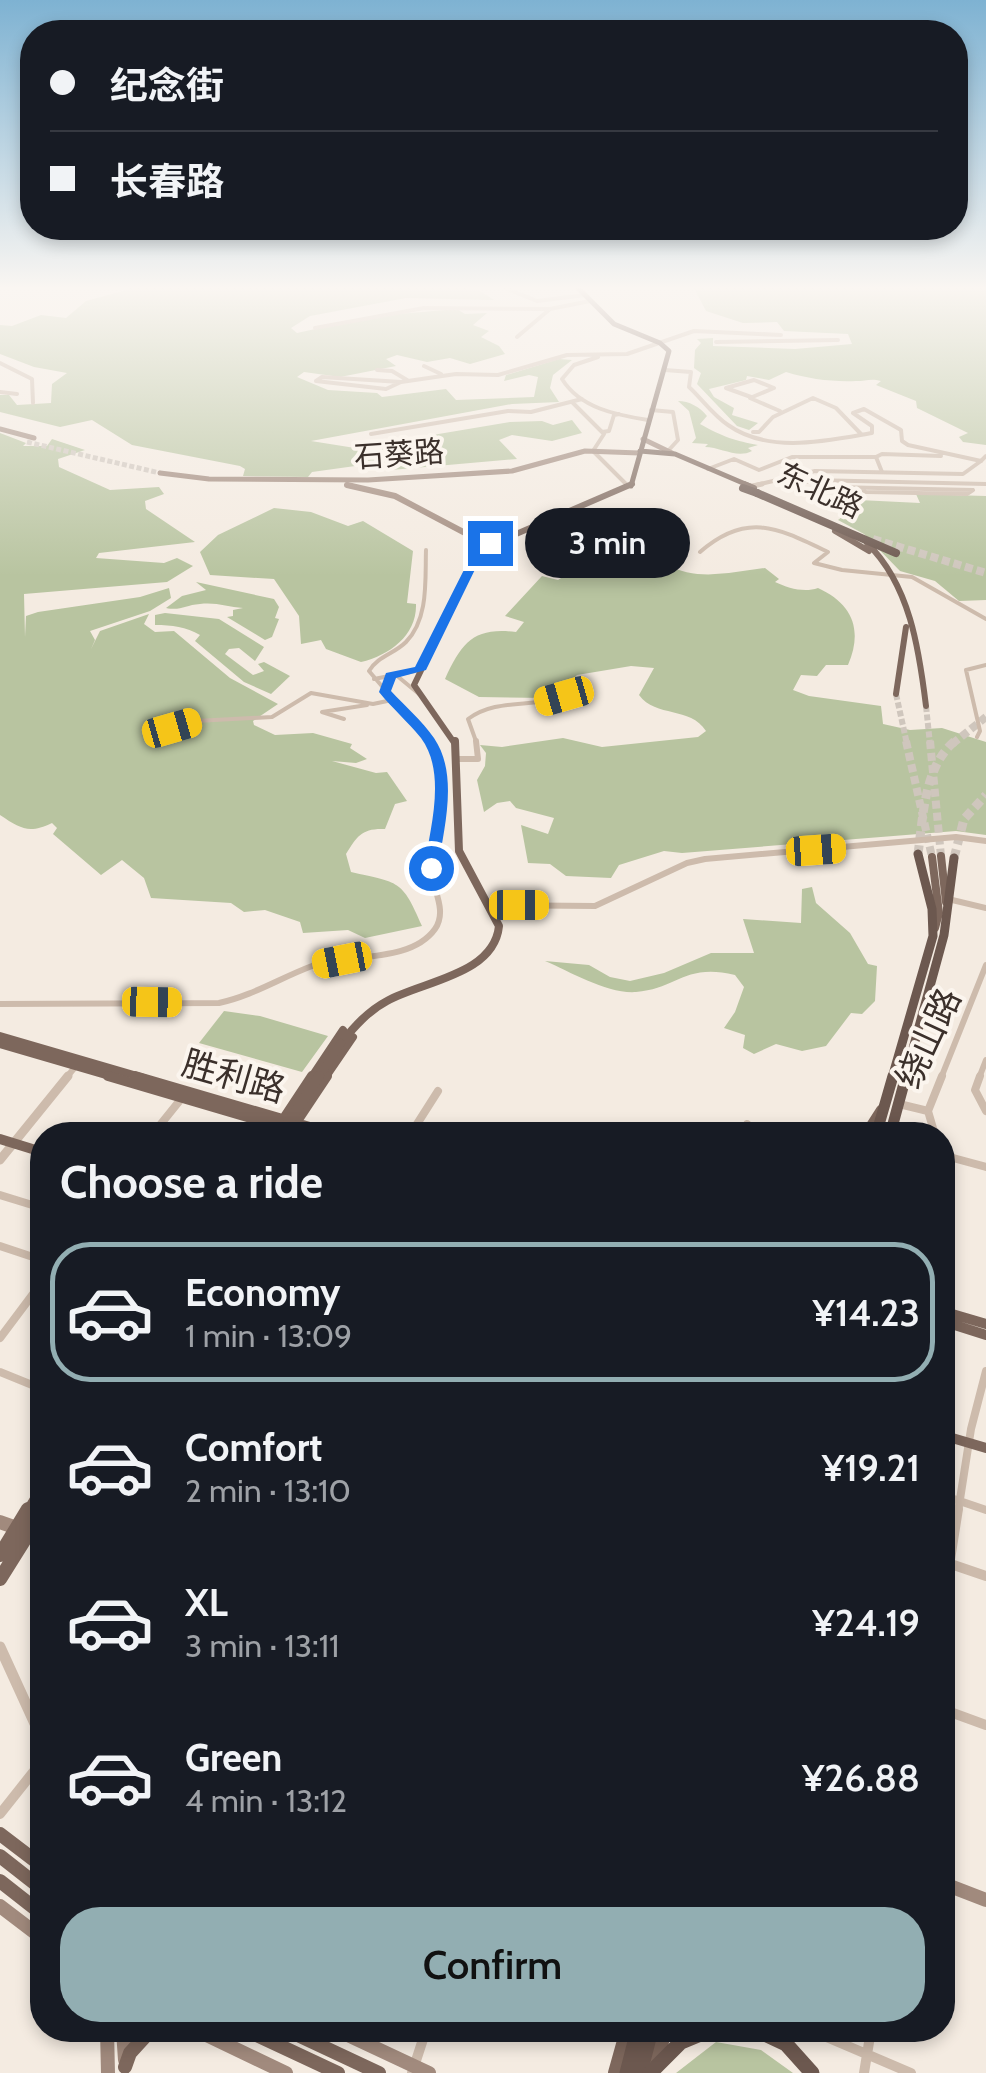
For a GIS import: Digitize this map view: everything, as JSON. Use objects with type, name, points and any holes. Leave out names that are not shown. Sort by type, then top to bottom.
[{"type":"highway","points":[[746,487],[896,553]]},
{"type":"highway","points":[[815,515],[873,539]]},
{"type":"highway","points":[[879,1122],[933,936],[932,909],[918,854]]},
{"type":"highway","points":[[894,1122],[944,935],[954,858]]},
{"type":"highway","points":[[626,2073],[635,2042]]},
{"type":"highway","points":[[640,2073],[648,2042]]},
{"type":"highway","points":[[652,2073],[680,2042]]},
{"type":"highway","points":[[782,2042],[812,2073]]},
{"type":"main road","points":[[283,1122],[333,1042],[351,1022],[384,998],[478,962],[494,950],[500,933],[457,841],[457,759],[452,733],[414,685],[418,670],[485,544],[629,489],[660,383]]},
{"type":"main road","points":[[0,430],[31,440]]},
{"type":"main road","points":[[643,439],[671,453]]},
{"type":"main road","name":"石葵路","points":[[340,481],[512,470],[594,450],[640,452]]},
{"type":"main road","name":"东北路","points":[[640,452],[671,453],[708,468],[859,542],[875,556],[889,576],[908,634],[896,694]]},
{"type":"main road","name":"东北路","points":[[640,452],[674,457],[815,515],[874,548],[918,651],[926,706]]},
{"type":"main road","name":"石葵路","points":[[163,471],[208,479],[377,479]]},
{"type":"main road","points":[[366,486],[365,482],[377,479]]},
{"type":"main road","points":[[376,488],[377,479]]},
{"type":"main road","points":[[377,479],[391,492],[485,544]]},
{"type":"main road","points":[[325,480],[391,492]]},
{"type":"main road","points":[[325,480],[395,496],[485,544]]},
{"type":"main road","points":[[902,656],[918,651]]},
{"type":"main road","points":[[902,656],[921,664]]},
{"type":"main road","points":[[933,936],[939,912],[936,856],[946,914]]},
{"type":"main road","points":[[284,1122],[340,1042],[368,1014],[412,988]]},
{"type":"main road","points":[[297,1122],[360,1026],[412,988]]},
{"type":"main road","name":"胜利路","points":[[0,1036],[258,1122]]},
{"type":"main road","name":"胜利路","points":[[0,1044],[257,1122]]},
{"type":"main road","points":[[873,1122],[882,1108]]},
{"type":"main road","points":[[0,1138],[30,1148]]},
{"type":"main road","points":[[955,1316],[986,1324]]},
{"type":"main road","points":[[955,1326],[986,1335]]},
{"type":"main road","points":[[955,1439],[986,1448]]},
{"type":"main road","points":[[0,1522],[30,1532]]},
{"type":"main road","points":[[0,1556],[30,1532]]},
{"type":"main road","points":[[0,1579],[30,1532]]},
{"type":"main road","points":[[0,1834],[30,1857]]},
{"type":"main road","points":[[0,1856],[30,1880]]},
{"type":"main road","points":[[0,1881],[30,1905]]},
{"type":"main road","points":[[955,1888],[986,1900]]},
{"type":"main road","points":[[0,1906],[30,1929]]},
{"type":"main road","points":[[107,2042],[108,2073]]},
{"type":"main road","points":[[124,2042],[125,2070]]},
{"type":"main road","points":[[125,2070],[130,2052],[140,2042]]},
{"type":"main road","points":[[221,2042],[286,2073]]},
{"type":"main road","points":[[272,2042],[338,2073]]},
{"type":"main road","points":[[313,2042],[379,2073]]},
{"type":"main road","points":[[360,2042],[418,2071]]},
{"type":"main road","points":[[616,2073],[624,2042]]},
{"type":"main road","points":[[652,2073],[661,2042]]},
{"type":"street","points":[[32,383],[33,403]]},
{"type":"street","points":[[331,383],[386,389],[399,383]]},
{"type":"street","points":[[563,383],[582,399],[648,420]]},
{"type":"street","points":[[689,383],[688,387],[726,424],[743,432],[786,443],[862,435],[875,430],[853,413],[859,409],[895,425],[904,443],[981,461]]},
{"type":"street","points":[[744,383],[726,388],[782,412]]},
{"type":"street","points":[[750,397],[774,388],[761,383]]},
{"type":"street","points":[[0,392],[17,394]]},
{"type":"street","points":[[760,435],[782,412],[814,398],[830,404],[862,435]]},
{"type":"street","points":[[371,434],[582,399]]},
{"type":"street","points":[[574,402],[572,406],[602,432],[609,431],[614,415],[623,414]]},
{"type":"street","points":[[651,410],[673,412],[678,440],[671,453]]},
{"type":"street","points":[[604,434],[594,450],[628,486]]},
{"type":"street","points":[[776,466],[780,460],[792,457],[934,453]]},
{"type":"street","points":[[876,457],[882,472]]},
{"type":"street","points":[[708,468],[734,459],[754,469],[776,466],[799,480],[871,492],[967,494],[973,490]]},
{"type":"street","points":[[746,487],[815,471],[959,474],[981,461]]},
{"type":"street","points":[[799,480],[986,484]]},
{"type":"street","points":[[700,552],[715,536],[732,528],[769,527],[828,552],[814,563],[833,572],[924,582],[986,620]]},
{"type":"street","points":[[370,667],[406,642],[421,621],[426,550]]},
{"type":"street","points":[[977,738],[980,731],[966,670],[986,665]]},
{"type":"street","points":[[370,667],[392,674],[419,694]]},
{"type":"street","points":[[0,1004],[10,1000],[219,1003],[257,992],[315,965],[396,951],[428,936],[441,914],[431,868],[441,804],[438,760],[428,739],[374,679],[370,667]]},
{"type":"street","points":[[374,679],[418,670]]},
{"type":"street","points":[[385,692],[392,674]]},
{"type":"street","points":[[148,735],[196,721],[272,717],[311,694],[373,704]]},
{"type":"street","points":[[457,759],[478,759],[480,754],[468,719],[483,707],[496,702],[532,706],[564,696]]},
{"type":"street","points":[[344,719],[322,712],[392,700]]},
{"type":"street","points":[[488,905],[596,906],[687,863],[705,859],[956,837],[986,841]]},
{"type":"street","points":[[948,900],[986,908]]},
{"type":"street","name":"绕山路","points":[[898,1104],[928,1111],[986,965]]},
{"type":"street","points":[[986,1060],[975,1090],[986,1111]]},
{"type":"street","points":[[31,1122],[76,1066]]},
{"type":"street","points":[[418,1122],[438,1091]]},
{"type":"street","points":[[163,1122],[182,1098]]},
{"type":"street","points":[[928,1111],[931,1122]]},
{"type":"street","points":[[0,1160],[30,1123]]},
{"type":"street","points":[[955,1159],[986,1167]]},
{"type":"street","points":[[0,1194],[30,1204]]},
{"type":"street","points":[[0,1246],[30,1256]]},
{"type":"street","points":[[0,1338],[30,1298]]},
{"type":"street","points":[[955,1523],[986,1371]]},
{"type":"street","points":[[0,1372],[30,1383]]},
{"type":"street","points":[[955,1500],[986,1510]]},
{"type":"street","points":[[955,1565],[986,1576]]},
{"type":"street","points":[[0,1647],[30,1713]]},
{"type":"street","points":[[955,1714],[986,1725]]},
{"type":"street","points":[[0,1814],[30,1776]]},
{"type":"street","points":[[418,2071],[424,2042]]},
{"type":"street","points":[[838,2042],[911,2073]]},
{"type":"street","points":[[864,2073],[870,2042]]},
{"type":"green space","points":[[311,383],[328,390],[377,393],[382,397],[446,389],[456,400],[534,397],[537,383],[551,383],[550,388],[559,402],[512,404],[311,441],[355,448],[510,422],[542,421],[553,425],[572,420],[582,433],[552,441],[512,435],[499,440],[517,459],[391,470],[384,462],[312,472],[308,477],[243,476],[245,469],[240,466],[132,445],[92,420],[60,427],[0,412],[0,395],[9,395],[17,405],[51,403],[52,384]]},
{"type":"green space","points":[[735,383],[709,389],[714,397],[734,408],[732,415],[758,423],[749,430],[737,426],[697,384]]},
{"type":"green space","points":[[986,383],[986,445],[963,442],[959,437],[968,433],[917,408],[916,401],[876,385]]},
{"type":"green space","points":[[678,401],[698,407],[707,416],[700,424],[729,438],[758,445],[741,454],[692,443],[696,438],[689,411]]},
{"type":"green space","points":[[0,433],[26,443],[23,446],[47,446],[52,439],[85,450],[58,459],[59,467],[110,490],[159,487],[164,494],[145,501],[146,509],[195,542],[99,553],[96,558],[164,563],[177,558],[193,566],[167,582],[24,594],[25,637],[26,616],[140,597],[169,588],[171,598],[150,611],[90,631],[95,640],[91,649],[100,631],[149,614],[144,624],[155,632],[174,631],[230,678],[278,704],[253,721],[254,725],[275,735],[313,733],[352,744],[350,748],[367,759],[356,763],[332,761],[376,773],[387,772],[407,801],[395,804],[385,829],[361,834],[346,854],[351,872],[389,882],[403,891],[422,926],[365,938],[348,930],[303,933],[300,922],[265,910],[244,912],[231,903],[151,898],[144,878],[122,860],[101,875],[53,834],[57,828],[52,823],[25,828],[0,815]]},
{"type":"green space","points":[[916,494],[986,496],[986,600],[959,601],[935,581],[900,571],[864,534],[838,520],[846,514],[823,503],[853,497],[920,503]]},
{"type":"green space","points":[[274,508],[311,512],[348,526],[363,521],[413,551],[407,603],[416,604],[415,615],[400,642],[361,662],[326,649],[321,640],[301,644],[299,616],[274,579],[210,575],[200,552],[218,535]]},
{"type":"green space","points":[[629,551],[673,553],[674,558],[665,559],[666,564],[690,573],[765,568],[779,579],[775,582],[796,589],[818,588],[830,594],[852,619],[855,640],[848,665],[826,665],[817,676],[801,675],[793,690],[809,696],[881,706],[883,724],[910,730],[942,728],[986,742],[986,835],[956,831],[682,853],[664,851],[619,865],[611,878],[566,876],[550,864],[528,863],[521,825],[548,834],[554,818],[516,808],[510,801],[497,803],[484,812],[477,780],[485,766],[486,753],[480,745],[502,747],[563,738],[602,747],[698,737],[706,731],[691,718],[654,707],[639,695],[654,668],[631,666],[577,675],[569,683],[549,690],[545,698],[479,697],[445,679],[457,655],[471,640],[490,632],[516,632],[524,622],[505,616],[542,576],[558,580],[569,573],[561,568]]},
{"type":"green space","points":[[196,582],[274,599],[279,607],[275,618],[279,619],[272,637],[265,640],[227,617],[233,616],[233,610],[243,608],[206,604],[166,608],[182,596],[206,590]]},
{"type":"green space","points":[[155,615],[219,619],[264,647],[255,661],[239,648],[229,649],[225,654],[253,675],[264,671],[258,664],[264,662],[290,676],[271,694],[244,682],[195,641],[200,635],[179,627],[155,625]]},
{"type":"green space","points":[[812,887],[816,903],[850,933],[868,964],[877,966],[875,1001],[862,1014],[851,1013],[826,1046],[802,1051],[776,1044],[754,1054],[743,1048],[745,1035],[724,1028],[744,987],[735,975],[704,972],[650,990],[625,992],[601,986],[545,961],[589,965],[610,977],[630,981],[664,973],[711,953],[754,953],[743,919],[801,923],[802,889]]},
{"type":"green space","points":[[224,1011],[260,1016],[328,1036],[302,1072],[199,1043]]},
{"type":"green space","points":[[716,2042],[761,2050],[793,2073],[676,2073]]},
{"type":"tunnel","points":[[27,442],[160,473]]},
{"type":"tunnel","points":[[873,539],[986,573]]},
{"type":"tunnel","points":[[896,694],[907,744]]},
{"type":"tunnel","points":[[926,706],[930,744]]},
{"type":"tunnel","points":[[953,743],[986,717]]},
{"type":"tunnel","points":[[906,741],[932,857]]},
{"type":"tunnel","points":[[930,741],[941,856]]},
{"type":"tunnel","points":[[918,854],[931,778],[953,743]]},
{"type":"tunnel","points":[[954,858],[964,819],[986,795]]},
{"type":"route","points":[[431,868],[441,804],[438,760],[428,739],[385,692],[391,676],[420,670],[479,550],[490,543]]}]
